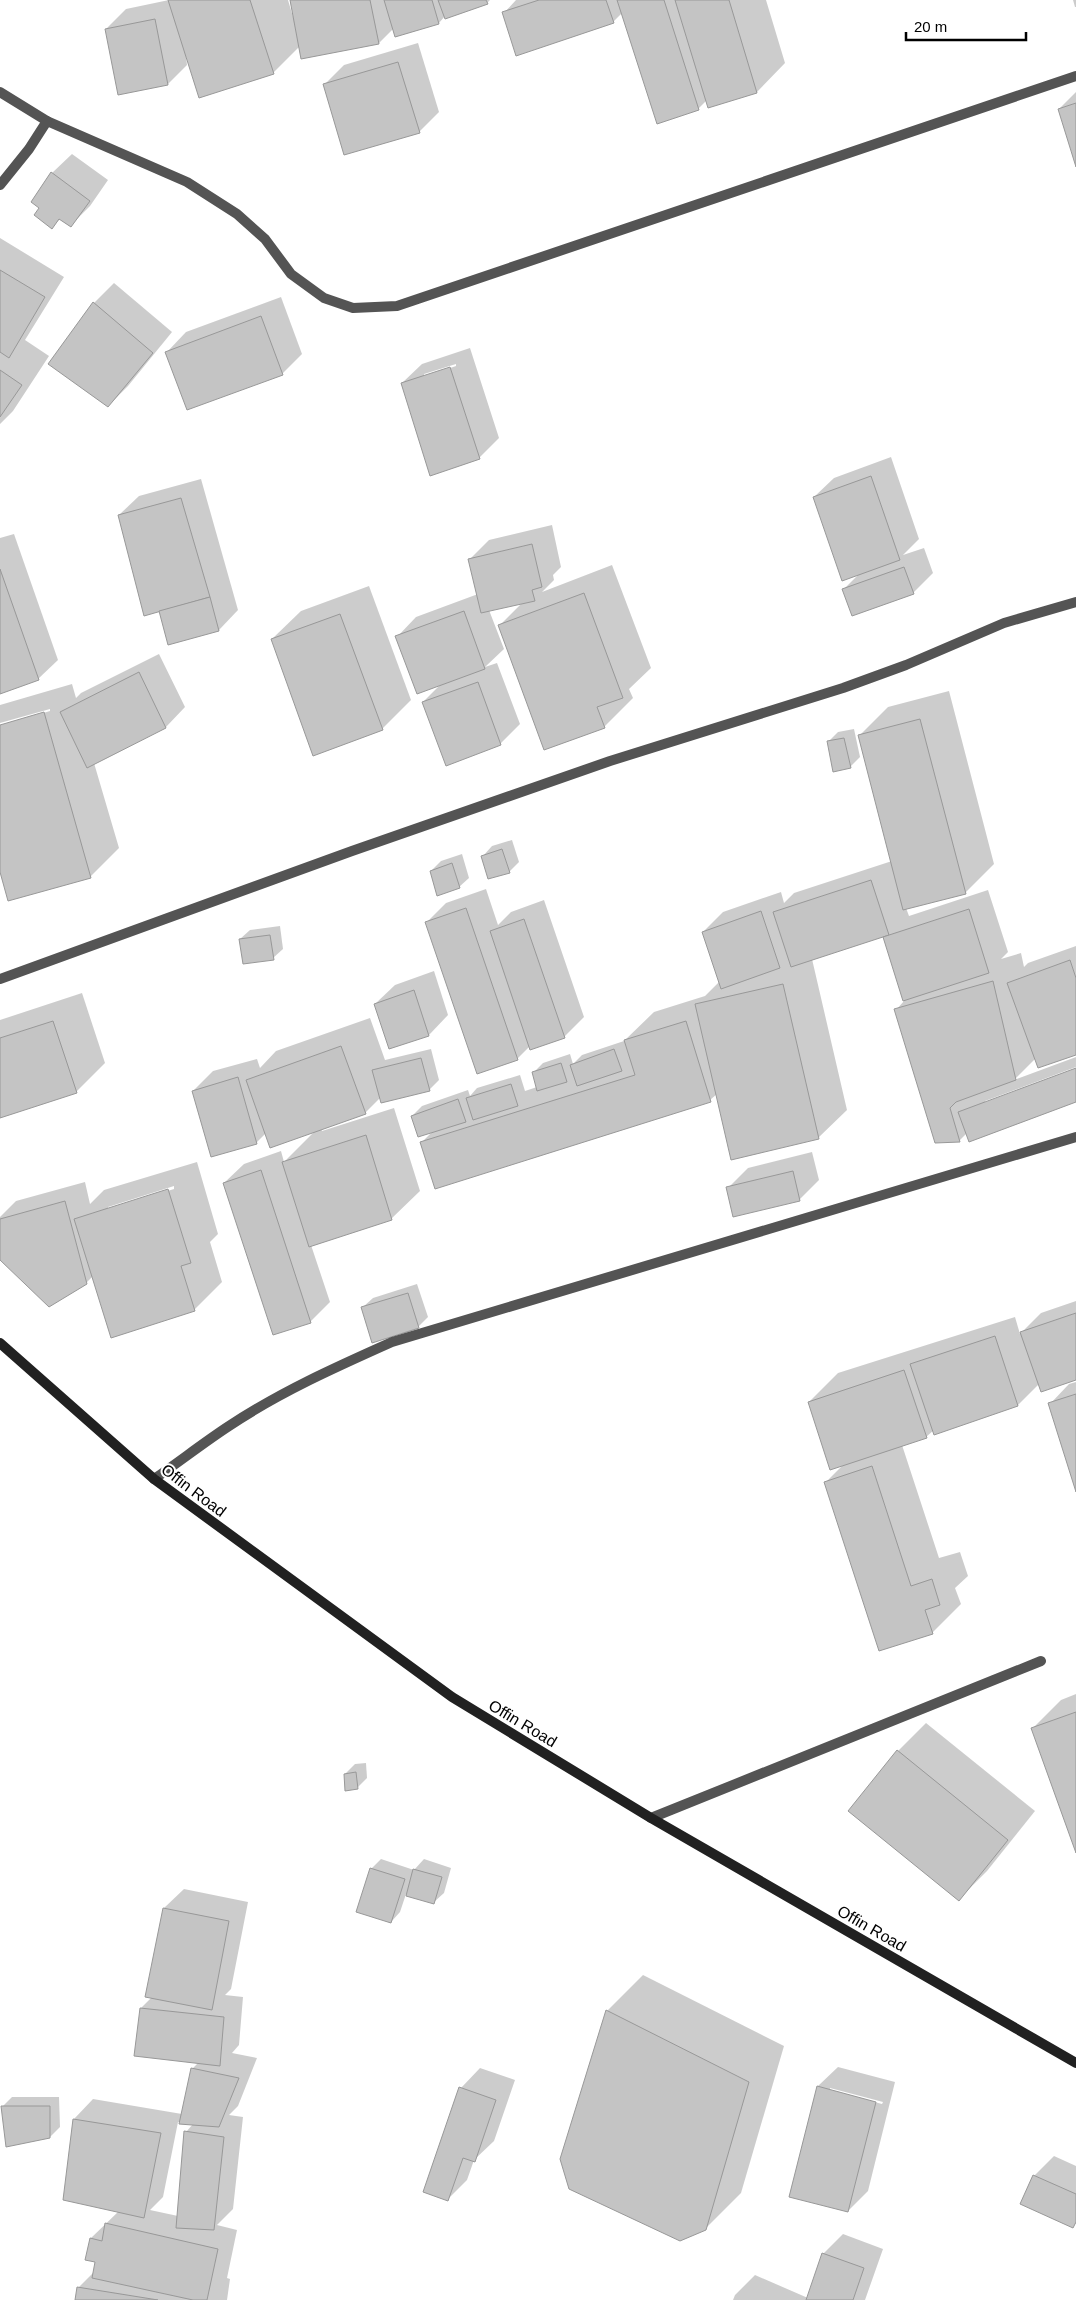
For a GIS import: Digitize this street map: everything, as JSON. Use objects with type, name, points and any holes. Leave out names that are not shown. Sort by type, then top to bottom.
[{"type":"street","points":[[0,92],[47,121],[187,182],[237,214],[265,239],[291,274],[324,298],[353,308],[397,306],[1076,76]]},
{"type":"street","points":[[0,185],[29,149],[47,121]]},
{"type":"street","points":[[0,979],[361,847],[610,760],[843,688],[1004,623],[1076,602]]},
{"type":"street","points":[[154,1479],[230,1426],[274,1399],[324,1373],[392,1342],[1076,1137]]},
{"type":"street","name":"Offin Road","points":[[0,1343],[154,1479],[452,1697],[651,1818],[1076,2063]]},
{"type":"street","points":[[651,1818],[1041,1661]]},
{"type":"building","points":[[168,0],[250,0],[274,74],[199,98]]},
{"type":"building","points":[[290,0],[370,0],[379,44],[301,59]]},
{"type":"building","points":[[384,0],[432,0],[439,24],[395,37]]},
{"type":"building","points":[[438,0],[486,0],[488,4],[445,19]]},
{"type":"building","points":[[539,0],[606,0],[614,23],[516,56],[502,12]]},
{"type":"building","points":[[617,0],[664,0],[699,110],[657,124]]},
{"type":"building","points":[[675,0],[729,0],[757,93],[708,108]]},
{"type":"building","points":[[155,19],[168,85],[118,95],[105,29]]},
{"type":"building","points":[[398,62],[420,133],[344,155],[323,84]]},
{"type":"building","points":[[1076,103],[1076,167],[1058,109]]},
{"type":"building","points":[[51,172],[90,201],[71,227],[59,219],[52,229],[34,215],[39,208],[31,202]]},
{"type":"building","points":[[0,270],[45,297],[9,358],[0,352]]},
{"type":"building","points":[[93,302],[153,353],[108,407],[48,364]]},
{"type":"building","points":[[261,316],[283,375],[187,410],[165,352]]},
{"type":"building","points":[[450,367],[480,459],[430,476],[401,383]]},
{"type":"building","points":[[0,370],[22,385],[0,417]]},
{"type":"building","points":[[871,476],[900,560],[842,581],[813,497]]},
{"type":"building","points":[[181,498],[210,597],[144,616],[118,515]]},
{"type":"building","points":[[532,544],[542,587],[532,590],[535,601],[481,613],[468,559]]},
{"type":"building","points":[[904,567],[914,594],[852,616],[842,589]]},
{"type":"building","points":[[0,569],[39,680],[0,694]]},
{"type":"building","points":[[584,593],[623,698],[597,707],[605,728],[544,750],[498,625]]},
{"type":"building","points":[[210,597],[219,631],[168,645],[159,611]]},
{"type":"building","points":[[464,611],[485,669],[417,694],[395,636]]},
{"type":"building","points":[[340,614],[383,730],[313,756],[271,639]]},
{"type":"building","points":[[139,672],[166,728],[87,768],[60,712]]},
{"type":"building","points":[[478,682],[501,745],[446,766],[422,702]]},
{"type":"building","points":[[44,712],[91,878],[8,901],[0,872],[0,725]]},
{"type":"building","points":[[920,719],[966,894],[903,910],[858,735]]},
{"type":"building","points":[[844,738],[851,768],[833,772],[827,741]]},
{"type":"building","points":[[502,849],[510,873],[488,879],[481,856]]},
{"type":"building","points":[[452,863],[460,888],[437,896],[430,871]]},
{"type":"building","points":[[871,880],[889,935],[791,967],[773,912]]},
{"type":"building","points":[[466,908],[518,1060],[477,1074],[425,922]]},
{"type":"building","points":[[969,909],[989,973],[903,1001],[883,937]]},
{"type":"building","points":[[761,911],[780,968],[721,989],[702,932]]},
{"type":"building","points":[[524,919],[565,1038],[530,1050],[490,931]]},
{"type":"building","points":[[270,935],[274,960],[243,964],[239,939]]},
{"type":"building","points":[[1070,960],[1076,978],[1076,1055],[1038,1068],[1007,983]]},
{"type":"building","points":[[993,981],[1016,1080],[956,1102],[950,1108],[960,1142],[935,1143],[894,1009]]},
{"type":"building","points":[[783,984],[819,1139],[731,1160],[695,1004]]},
{"type":"building","points":[[414,990],[429,1036],[389,1049],[374,1004]]},
{"type":"building","points":[[53,1021],[77,1093],[0,1118],[0,1038]]},
{"type":"building","points":[[686,1021],[711,1102],[435,1189],[420,1142],[635,1075],[624,1040]]},
{"type":"building","points":[[341,1046],[366,1114],[270,1148],[246,1080]]},
{"type":"building","points":[[614,1049],[622,1071],[577,1086],[570,1065]]},
{"type":"building","points":[[421,1058],[430,1091],[381,1103],[372,1070]]},
{"type":"building","points":[[561,1063],[567,1082],[537,1091],[532,1072]]},
{"type":"building","points":[[1076,1068],[1076,1102],[969,1142],[958,1112]]},
{"type":"building","points":[[238,1077],[257,1144],[211,1157],[192,1091]]},
{"type":"building","points":[[511,1084],[518,1106],[473,1120],[466,1098]]},
{"type":"building","points":[[458,1099],[466,1122],[418,1137],[411,1116]]},
{"type":"building","points":[[366,1135],[392,1220],[309,1247],[282,1162]]},
{"type":"building","points":[[261,1170],[311,1323],[273,1335],[223,1183]]},
{"type":"building","points":[[793,1171],[800,1201],[733,1217],[726,1187]]},
{"type":"building","points":[[168,1189],[191,1263],[181,1266],[195,1311],[111,1338],[74,1219]]},
{"type":"building","points":[[65,1201],[87,1284],[49,1307],[0,1260],[0,1219]]},
{"type":"building","points":[[408,1293],[419,1328],[372,1343],[361,1307]]},
{"type":"building","points":[[1076,1313],[1076,1380],[1041,1392],[1020,1332]]},
{"type":"building","points":[[995,1336],[1018,1406],[934,1435],[910,1364]]},
{"type":"building","points":[[904,1370],[927,1438],[830,1470],[808,1402]]},
{"type":"building","points":[[1076,1394],[1076,1492],[1048,1403]]},
{"type":"building","points":[[872,1466],[911,1586],[932,1579],[940,1605],[925,1610],[933,1634],[879,1651],[824,1482]]},
{"type":"building","points":[[1076,1712],[1076,1853],[1031,1728]]},
{"type":"building","points":[[897,1750],[1008,1840],[959,1901],[848,1811]]},
{"type":"building","points":[[356,1772],[358,1789],[345,1791],[344,1774]]},
{"type":"building","points":[[370,1868],[405,1879],[391,1923],[356,1912]]},
{"type":"building","points":[[413,1869],[442,1877],[434,1904],[406,1896]]},
{"type":"building","points":[[163,1908],[229,1921],[212,2010],[145,1997]]},
{"type":"building","points":[[140,2008],[224,2017],[220,2066],[134,2056]]},
{"type":"building","points":[[606,2010],[749,2082],[706,2230],[680,2241],[569,2189],[560,2159]]},
{"type":"building","points":[[191,2068],[239,2078],[219,2127],[179,2124]]},
{"type":"building","points":[[817,2086],[876,2102],[848,2212],[789,2197]]},
{"type":"building","points":[[459,2087],[496,2100],[475,2162],[463,2158],[448,2201],[423,2192]]},
{"type":"building","points":[[1,2106],[50,2106],[50,2138],[6,2147]]},
{"type":"building","points":[[73,2119],[161,2133],[144,2218],[63,2200]]},
{"type":"building","points":[[184,2131],[224,2137],[214,2230],[176,2228]]},
{"type":"building","points":[[1033,2175],[1076,2194],[1076,2222],[1073,2228],[1020,2204]]},
{"type":"building","points":[[105,2223],[218,2249],[207,2300],[193,2300],[92,2278],[95,2262],[85,2260],[90,2238],[102,2241]]},
{"type":"building","points":[[822,2253],[864,2268],[853,2300],[806,2300]]},
{"type":"building","points":[[77,2287],[158,2300],[75,2300]]}]
